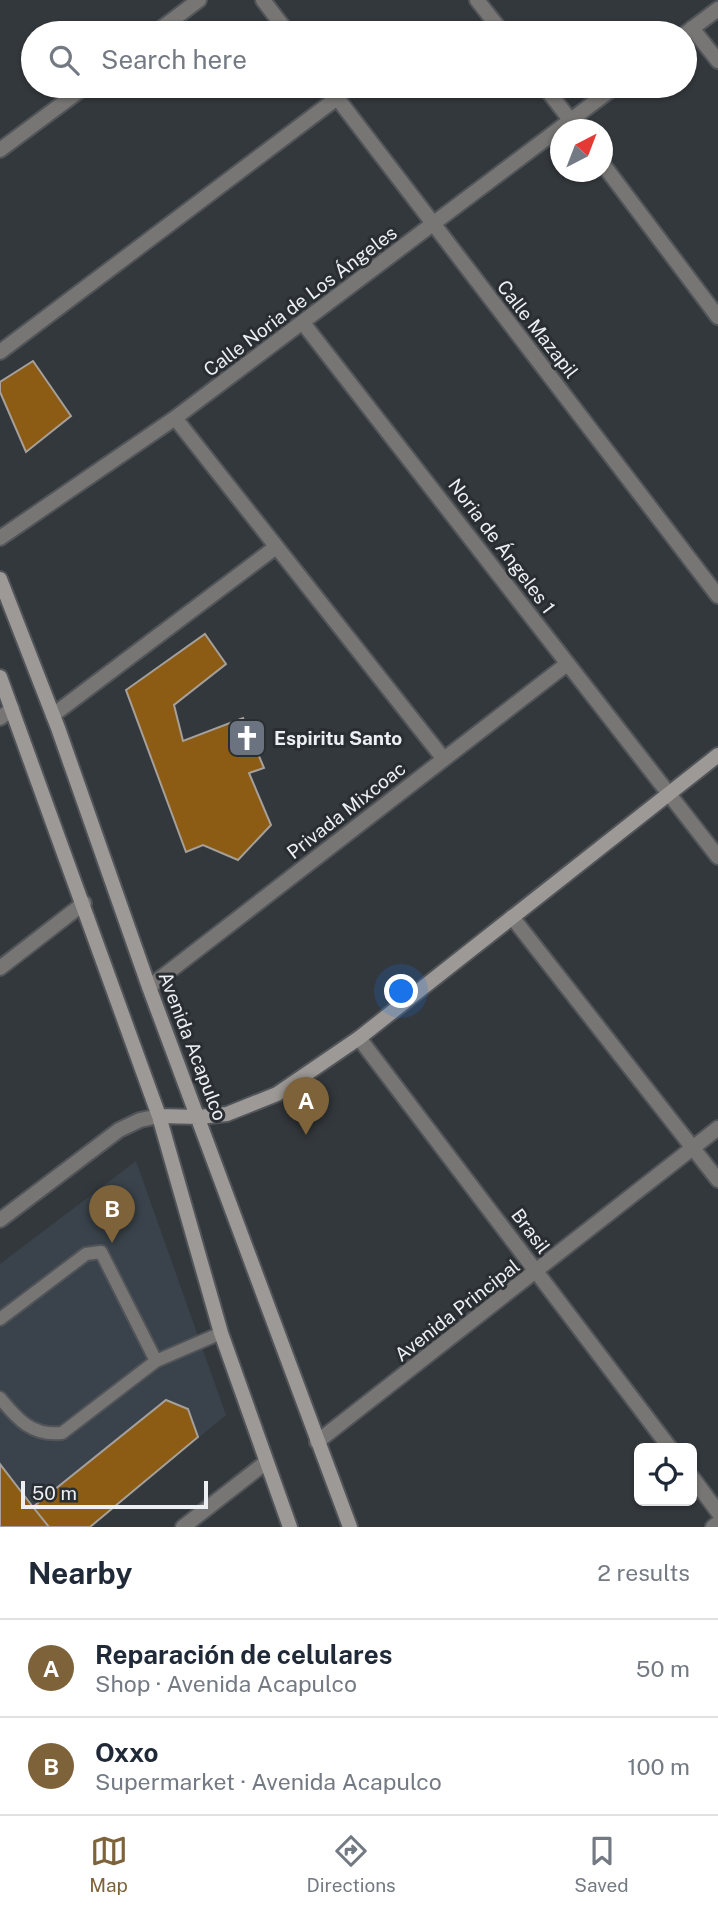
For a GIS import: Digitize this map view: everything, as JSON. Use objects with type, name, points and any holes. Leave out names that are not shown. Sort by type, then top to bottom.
[{"type":"main road","name":"Avenida Acapulco","points":[[0,579],[53,715],[149,987],[350,1527]]},
{"type":"main road","points":[[0,677],[7,705],[84,902],[159,1116],[221,1333],[265,1463],[290,1527]]},
{"type":"main road","points":[[159,1116],[199,1117],[227,1114],[277,1094],[359,1038],[718,755]]},
{"type":"street","points":[[171,21],[199,0]]},
{"type":"street","points":[[262,0],[279,21]]},
{"type":"street","points":[[477,0],[494,21]]},
{"type":"street","points":[[697,25],[718,9]]},
{"type":"street","points":[[697,39],[718,61]]},
{"type":"street","points":[[0,150],[70,98]]},
{"type":"street","points":[[0,352],[337,98]]},
{"type":"street","name":"Calle Mazapil","points":[[337,98],[718,596]]},
{"type":"street","points":[[553,98],[569,119]]},
{"type":"street","name":"Calle Noria de Los Ángeles","points":[[580,119],[603,98]]},
{"type":"street","name":"Calle Noria de Los Ángeles","points":[[0,538],[175,418],[550,142]]},
{"type":"street","points":[[613,176],[718,317]]},
{"type":"street","name":"Noria de Ángeles 1","points":[[303,323],[433,485],[567,664],[718,857]]},
{"type":"street","points":[[175,418],[443,758]]},
{"type":"street","points":[[53,715],[276,547]]},
{"type":"street","name":"Privada Mixcoac","points":[[149,987],[567,664]]},
{"type":"street","points":[[0,718],[7,705]]},
{"type":"street","points":[[0,968],[84,902]]},
{"type":"street","points":[[512,917],[718,1180]]},
{"type":"street","name":"Brasil","points":[[359,1038],[666,1443]]},
{"type":"street","points":[[0,1220],[119,1130],[159,1116]]},
{"type":"street","name":"Avenida Principal","points":[[317,1443],[718,1128]]},
{"type":"street","points":[[183,1527],[265,1463]]},
{"type":"street","points":[[697,1484],[718,1512]]},
{"type":"street","points":[[713,1527],[718,1524]]},
{"type":"lane","points":[[0,1320],[86,1254],[102,1252],[156,1361]]},
{"type":"lane","points":[[0,1398],[26,1426],[45,1435],[62,1433],[156,1361],[221,1333]]},
{"type":"shaded area","points":[[136,1161],[226,1415],[90,1527],[0,1527],[0,1264]]},
{"type":"building","points":[[33,361],[71,416],[26,452],[0,392],[0,382]]},
{"type":"building","points":[[205,634],[226,664],[174,705],[183,741],[243,718],[264,768],[249,773],[271,825],[238,860],[203,845],[186,852],[126,690]]},
{"type":"building","points":[[166,1400],[188,1409],[198,1437],[90,1527],[49,1527],[33,1507]]},
{"type":"building","points":[[0,1464],[33,1507],[49,1527],[0,1527]]},
{"type":"place","name":"Espiritu Santo","points":[[247,738]]},
{"type":"place","name":"Reparación de celulares","points":[[306,1135]]},
{"type":"place","name":"Oxxo","points":[[112,1243]]}]
